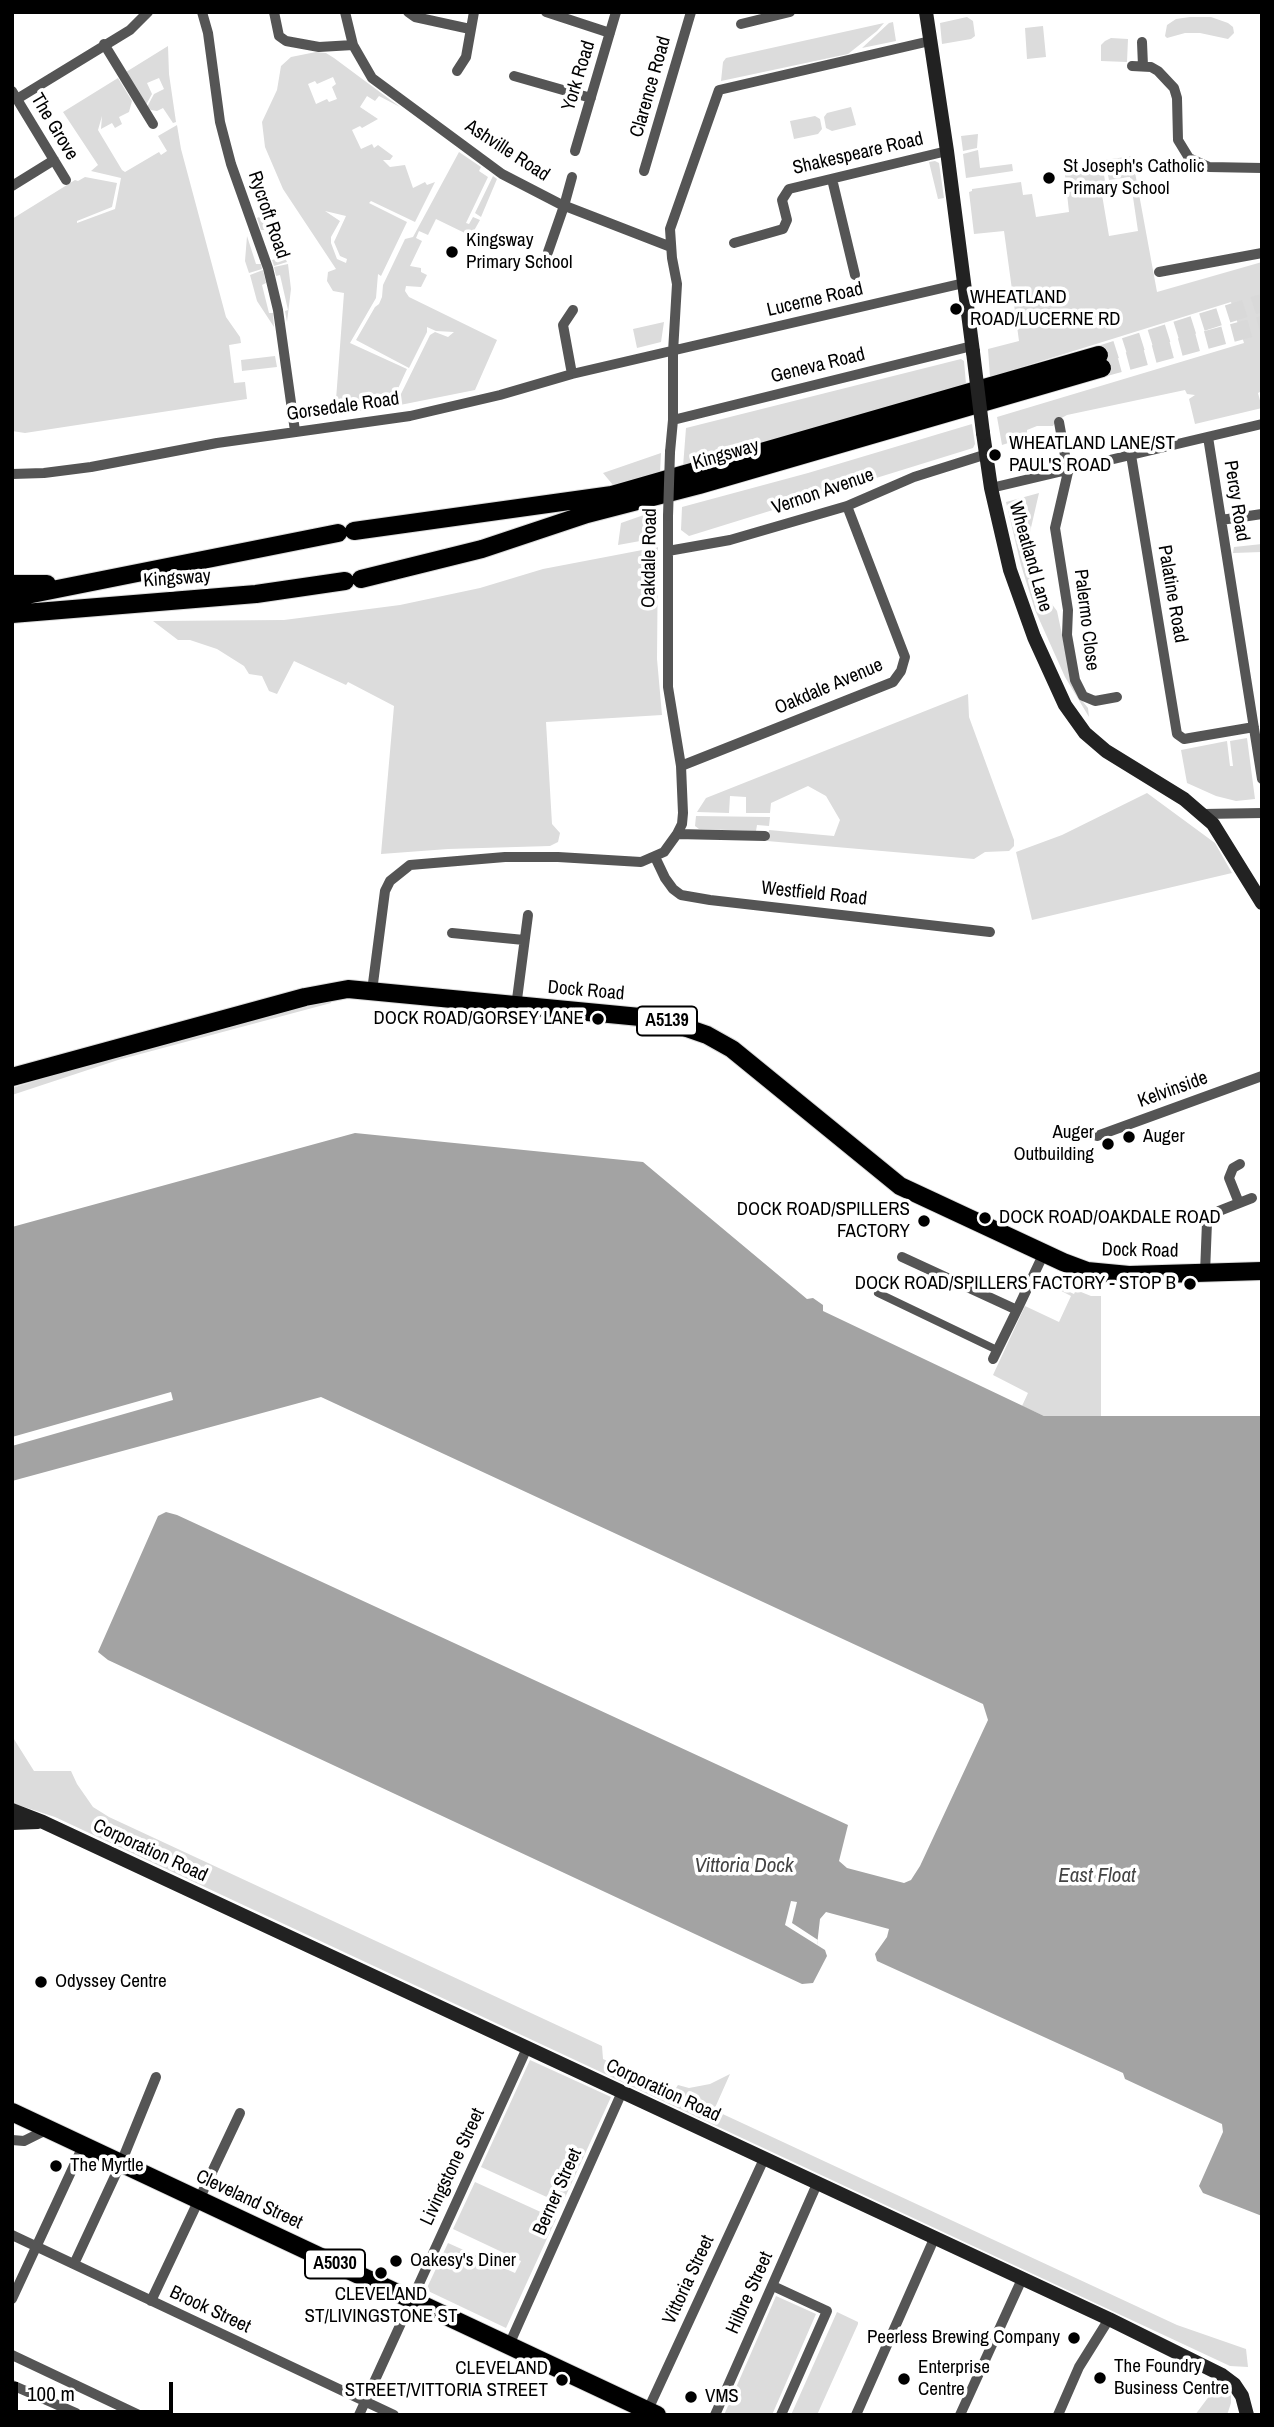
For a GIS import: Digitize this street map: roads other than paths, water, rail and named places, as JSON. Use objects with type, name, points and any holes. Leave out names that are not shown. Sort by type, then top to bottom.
[{"type":"main road","name":"Wheatland Lane","points":[[926,12],[947,150],[991,488],[1010,570],[1034,637],[1065,705],[1085,733],[1105,751],[1184,799],[1203,814],[1213,824],[1262,903]]},
{"type":"main road","name":"Kingsway","points":[[12,598],[346,532],[612,495],[1100,362],[699,485],[587,514],[482,549],[353,580],[256,594],[12,614]]},
{"type":"main road","points":[[12,584],[85,584]]},
{"type":"main road","points":[[12,624],[90,607]]},
{"type":"main road","name":"Dock Road","points":[[12,1077],[305,997],[348,989],[661,1019],[708,1035],[732,1049],[900,1186],[1044,1254],[1087,1271],[1129,1275],[1262,1271]]},
{"type":"main road","name":"Corporation Road","points":[[12,1810],[43,1822],[1109,2319],[1222,2375],[1242,2396],[1247,2415]]},
{"type":"main road","name":"Corporation Road","points":[[12,1824],[43,1822]]},
{"type":"main road","name":"Cleveland Street","points":[[12,2112],[650,2413]]},
{"type":"street","points":[[14,96],[130,30],[148,12]]},
{"type":"street","name":"Rycroft Road","points":[[202,12],[208,33],[220,122],[231,164],[268,268],[278,310],[295,431]]},
{"type":"street","points":[[274,12],[279,36],[286,41],[319,47],[353,45]]},
{"type":"street","name":"Ashville Road","points":[[345,12],[353,45],[372,78],[502,174],[565,206],[671,247]]},
{"type":"street","points":[[408,12],[415,17],[470,29]]},
{"type":"street","points":[[457,71],[466,57],[474,12]]},
{"type":"street","points":[[546,12],[610,33]]},
{"type":"street","name":"York Road","points":[[575,151],[616,12]]},
{"type":"street","name":"Clarence Road","points":[[644,171],[691,12]]},
{"type":"street","points":[[741,24],[790,12]]},
{"type":"street","name":"Oakdale Road","points":[[677,834],[683,813],[681,766],[668,687],[668,516],[677,284],[670,229],[719,90],[930,41]]},
{"type":"street","points":[[1142,42],[1138,66],[1151,67],[1165,75],[1174,88],[1177,97],[1178,140],[1189,158],[1209,167],[1262,168]]},
{"type":"street","points":[[104,44],[153,124]]},
{"type":"street","points":[[514,76],[591,98]]},
{"type":"street","name":"The Grove","points":[[14,96],[66,180]]},
{"type":"street","name":"Shakespeare Road","points":[[734,243],[783,229],[787,220],[782,200],[789,189],[947,150]]},
{"type":"street","points":[[12,186],[54,160]]},
{"type":"street","points":[[548,251],[565,206],[572,177]]},
{"type":"street","points":[[832,179],[855,275]]},
{"type":"street","points":[[1159,272],[1262,253]]},
{"type":"street","name":"Lucerne Road","points":[[673,352],[964,283]]},
{"type":"street","points":[[572,374],[563,325],[573,310]]},
{"type":"street","name":"Geneva Road","points":[[673,419],[972,349]]},
{"type":"street","name":"Gorsedale Road","points":[[12,474],[91,467],[217,443],[410,416],[500,396],[572,374],[673,352]]},
{"type":"street","points":[[1059,422],[1068,472]]},
{"type":"street","points":[[991,488],[1068,472],[1262,424]]},
{"type":"street","name":"Percy Road","points":[[1208,437],[1262,779]]},
{"type":"street","name":"Vernon Avenue","points":[[668,551],[730,540],[847,506],[914,477],[987,454]]},
{"type":"street","name":"Palatine Road","points":[[1131,455],[1177,734],[1180,738],[1254,727]]},
{"type":"street","name":"Palermo Close","points":[[1068,472],[1055,528],[1068,610],[1067,635],[1075,680],[1083,696],[1095,701],[1116,698]]},
{"type":"street","name":"Oakdale Avenue","points":[[681,766],[893,682],[901,671],[905,657],[847,506]]},
{"type":"street","points":[[1222,520],[1262,514]]},
{"type":"street","points":[[1203,814],[1262,813]]},
{"type":"street","points":[[372,990],[385,891],[390,881],[410,865],[505,857],[641,862],[664,852],[677,834],[765,836]]},
{"type":"street","name":"Westfield Road","points":[[655,857],[673,889],[681,895],[990,932]]},
{"type":"street","points":[[516,1007],[528,915]]},
{"type":"street","points":[[452,933],[524,940]]},
{"type":"street","name":"Kelvinside","points":[[1097,1136],[1262,1076]]},
{"type":"street","points":[[1238,1203],[1230,1172],[1240,1164]]},
{"type":"street","points":[[1205,1273],[1207,1222],[1211,1216],[1252,1198]]},
{"type":"street","points":[[878,1293],[995,1355],[1044,1254]]},
{"type":"street","points":[[902,1257],[1017,1310]]},
{"type":"street","name":"Livingstone Street","points":[[359,2415],[527,2048]]},
{"type":"street","points":[[74,2264],[121,2163],[156,2077]]},
{"type":"street","name":"Berner Street","points":[[509,2345],[622,2092]]},
{"type":"street","points":[[151,2301],[240,2113]]},
{"type":"street","points":[[12,2140],[24,2141],[48,2129]]},
{"type":"street","points":[[12,2299],[83,2146]]},
{"type":"street","name":"Vittoria Street","points":[[650,2413],[764,2159]]},
{"type":"street","name":"Hilbre Street","points":[[715,2415],[817,2184]]},
{"type":"street","name":"Brook Street","points":[[12,2235],[394,2415]]},
{"type":"street","points":[[856,2415],[934,2239]]},
{"type":"street","points":[[960,2415],[1021,2279]]},
{"type":"street","points":[[773,2286],[827,2311],[780,2415]]},
{"type":"street","points":[[1058,2415],[1079,2367],[1109,2319]]},
{"type":"street","points":[[12,2355],[139,2415]]},
{"type":"street","points":[[12,2385],[76,2413]]},
{"type":"water","name":"East Float","points":[[355,1133],[643,1162],[807,1299],[813,1298],[823,1305],[823,1311],[1044,1416],[1262,1416],[1262,2216],[1203,2193],[1199,2186],[1223,2132],[1222,2124],[1125,2079],[1123,2073],[877,1961],[875,1954],[887,1937],[889,1929],[826,1912],[820,1919],[817,1945],[825,1950],[827,1956],[813,1983],[802,1984],[108,1660],[98,1652],[158,1516],[166,1512],[848,1825],[839,1861],[847,1868],[904,1883],[911,1880],[920,1866],[988,1720],[983,1704],[321,1397],[12,1481],[12,1227]]},
{"type":"tunnel","points":[[1099,355],[1262,303]]},
{"type":"tunnel","points":[[1102,368],[1262,325]]},
{"type":"place","name":"St Joseph's Catholic Primary School","points":[[1049,178]]},
{"type":"place","name":"Kingsway Primary School","points":[[452,252]]},
{"type":"place","name":"WHEATLAND ROAD/LUCERNE RD","points":[[956,309]]},
{"type":"place","name":"WHEATLAND LANE/ST PAUL'S ROAD","points":[[995,455]]},
{"type":"place","name":"DOCK ROAD/GORSEY LANE","points":[[598,1019]]},
{"type":"place","name":"Auger","points":[[1129,1137]]},
{"type":"place","name":"Auger Outbuilding","points":[[1108,1144]]},
{"type":"place","name":"DOCK ROAD/OAKDALE ROAD","points":[[985,1218]]},
{"type":"place","name":"DOCK ROAD/SPILLERS FACTORY","points":[[924,1221]]},
{"type":"place","name":"DOCK ROAD/SPILLERS FACTORY - STOP B","points":[[1190,1284]]},
{"type":"place","name":"Odyssey Centre","points":[[41,1982]]},
{"type":"place","name":"The Myrtle","points":[[56,2166]]},
{"type":"place","name":"Oakesy's Diner","points":[[396,2261]]},
{"type":"place","name":"CLEVELAND ST/LIVINGSTONE ST","points":[[381,2273]]},
{"type":"place","name":"Peerless Brewing Company","points":[[1074,2338]]},
{"type":"place","name":"The Foundry Business Centre","points":[[1100,2378]]},
{"type":"place","name":"Enterprise Centre","points":[[904,2379]]},
{"type":"place","name":"CLEVELAND STREET/VITTORIA STREET","points":[[562,2380]]},
{"type":"place","name":"VMS","points":[[691,2397]]},
{"type":"water label","name":"Vittoria Dock","points":[[744,1866]]}]
